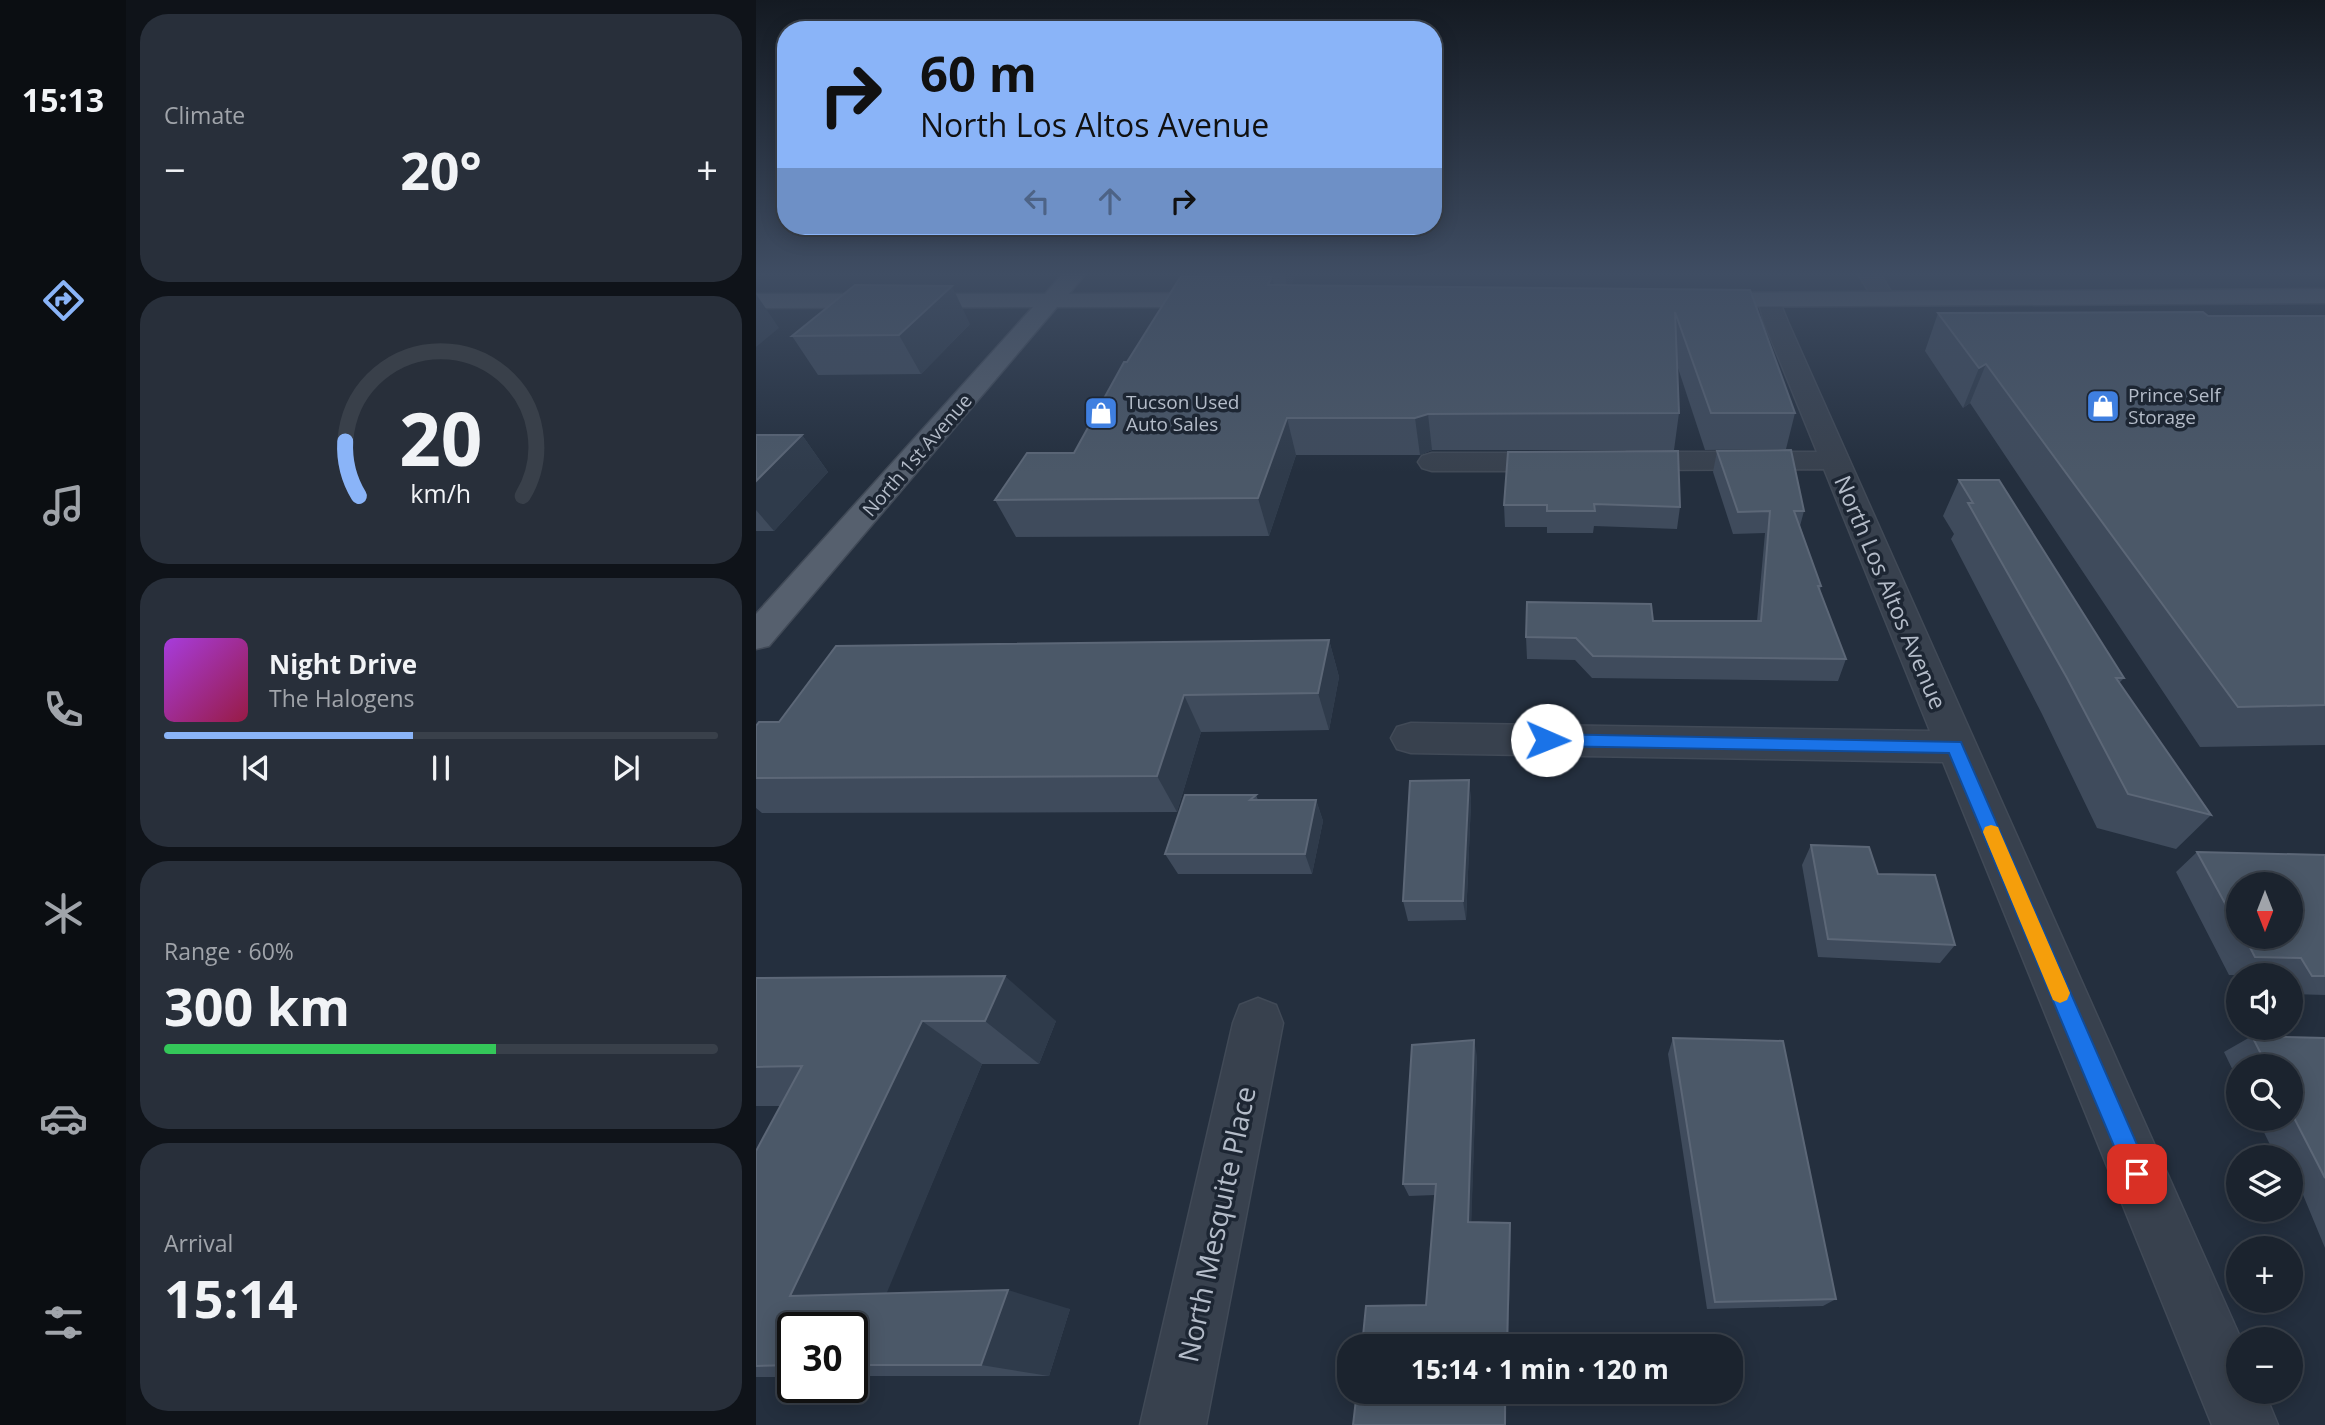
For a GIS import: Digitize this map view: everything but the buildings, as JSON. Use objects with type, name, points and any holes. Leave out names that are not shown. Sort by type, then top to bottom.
[{"type":"main road","name":"North 1st Avenue","points":[[756,637],[1019,338]]},
{"type":"street","name":"North Los Altos Avenue","points":[[1783,338],[2245,1425]]},
{"type":"street","points":[[1432,463],[1835,460]]},
{"type":"street","points":[[1411,738],[1955,747]]},
{"type":"street","name":"North Mesquite Place","points":[[1173,1425],[1258,1023]]},
{"type":"slow traffic","points":[[1991,832],[2060,993]]},
{"type":"place","name":"Prince Self Storage","points":[[2103,406]]},
{"type":"place","name":"Tucson Used Auto Sales","points":[[1101,413]]},
{"type":"route","points":[[1547,740],[1955,747],[2137,1174]]}]
